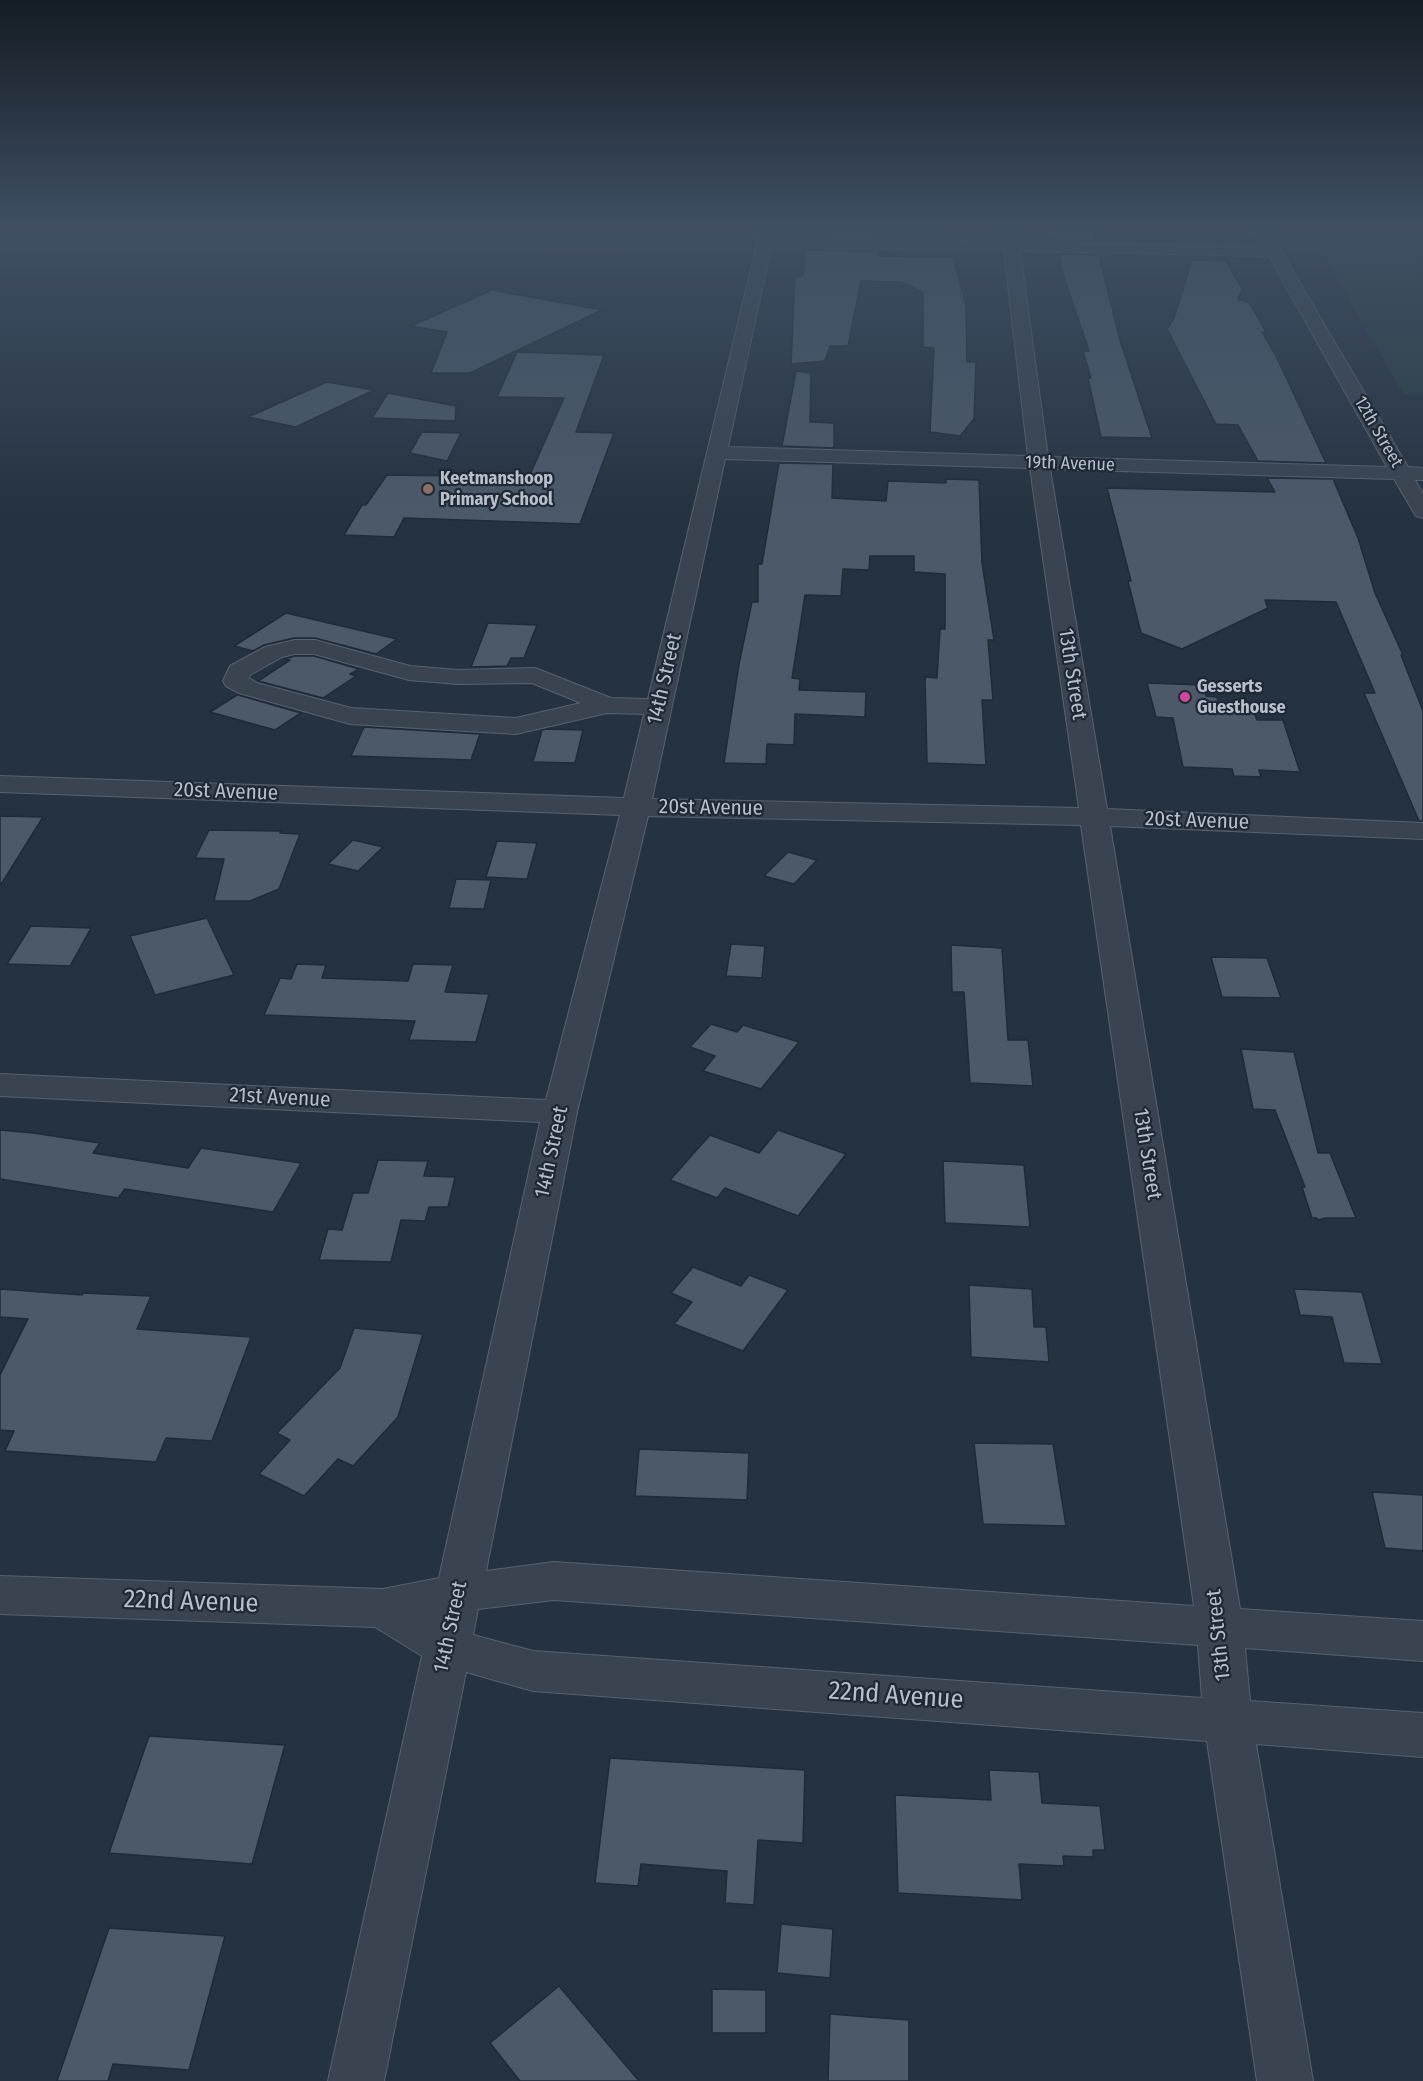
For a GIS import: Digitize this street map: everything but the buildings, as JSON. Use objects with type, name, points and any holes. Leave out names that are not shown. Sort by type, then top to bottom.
[{"type":"street","name":"14th Street","points":[[356,2081],[560,1112],[636,807],[746,324]]},
{"type":"street","name":"13th Street","points":[[1021,324],[1039,463],[1220,1626],[1228,1719],[1285,2081]]},
{"type":"street","name":"12th Street","points":[[1315,324],[1423,512]]},
{"type":"street","name":"19th Avenue","points":[[717,453],[1423,474]]},
{"type":"street","points":[[607,705],[535,675],[458,677],[409,673],[315,647],[295,647],[274,652],[239,671],[235,681],[248,688],[350,716],[516,726],[607,705],[659,707]]},
{"type":"street","name":"20st Avenue","points":[[0,784],[636,807],[1095,817],[1423,831]]},
{"type":"street","name":"21st Avenue","points":[[0,1085],[560,1112]]},
{"type":"street","name":"22nd Avenue","points":[[0,1595],[383,1608],[459,1593],[554,1581],[1423,1641]]},
{"type":"street","name":"22nd Avenue","points":[[383,1608],[446,1647],[533,1671],[1228,1719],[1423,1735]]},
{"type":"green space","points":[[1363,324],[1423,324],[1423,394],[1403,394]]},
{"type":"place","name":"Keetmanshoop Primary School","points":[[428,489]]},
{"type":"place","name":"Gesserts Guesthouse","points":[[1185,697]]}]
